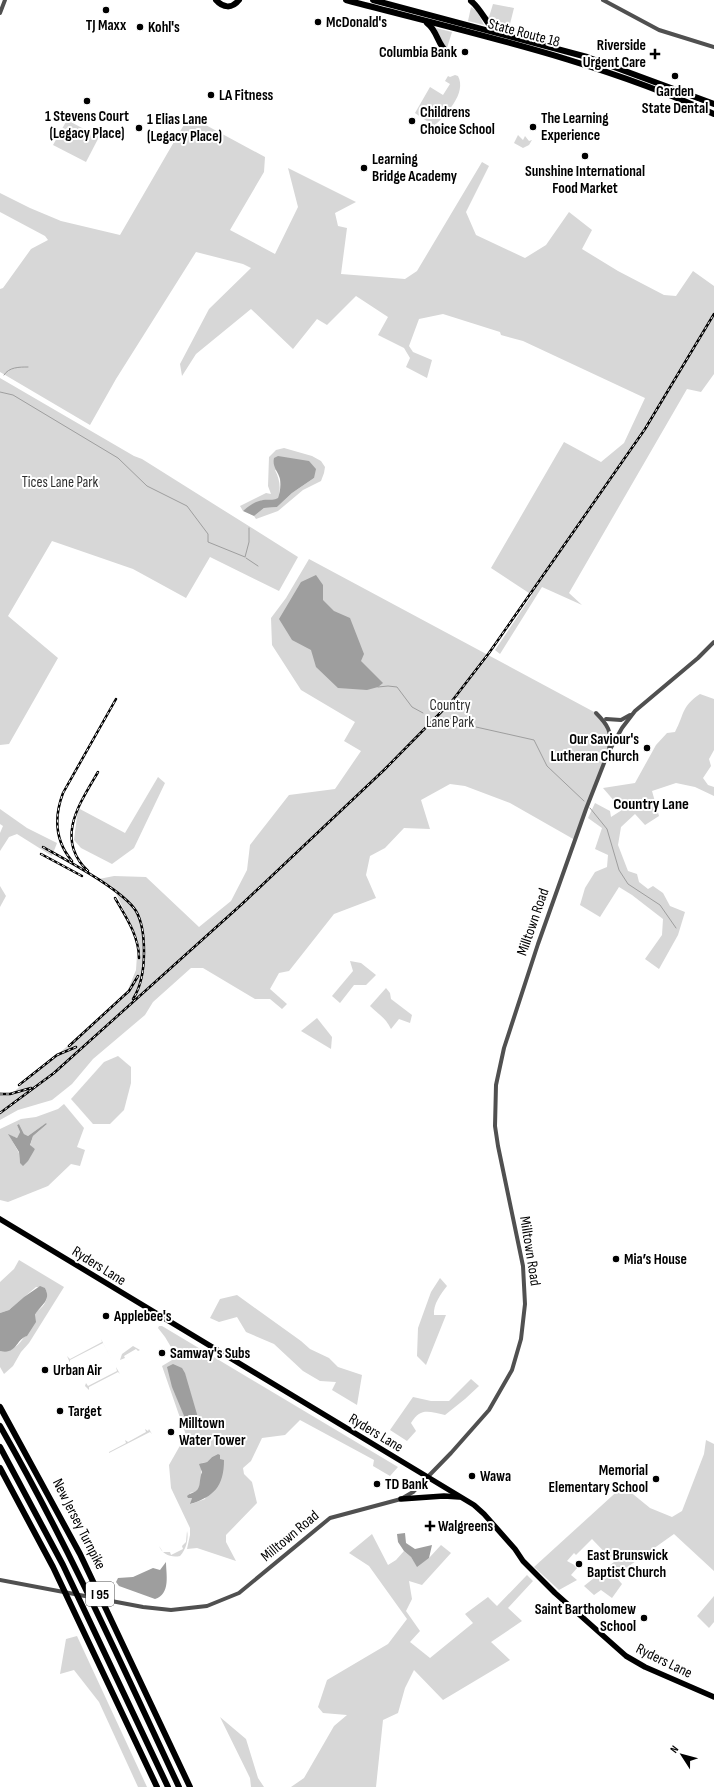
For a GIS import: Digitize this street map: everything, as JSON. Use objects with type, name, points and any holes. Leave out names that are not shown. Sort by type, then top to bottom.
[{"type":"highway","points":[[216,0],[220,5],[225,7],[231,6],[239,0]]},
{"type":"highway","name":"State Route 18","points":[[346,0],[580,62],[663,92],[714,114]]},
{"type":"highway","name":"State Route 18","points":[[373,0],[495,31],[587,57],[714,104]]},
{"type":"highway","points":[[470,1],[476,6],[487,24],[495,31]]},
{"type":"highway","points":[[424,21],[435,30],[441,46],[448,53]]},
{"type":"highway","name":"New Jersey Turnpike","points":[[0,1407],[80,1554],[190,1787]]},
{"type":"highway","name":"New Jersey Turnpike","points":[[0,1426],[32,1483],[88,1591],[179,1787]]},
{"type":"highway","name":"I 95","points":[[0,1447],[63,1565],[168,1787]]},
{"type":"highway","name":"I 95","points":[[0,1468],[60,1580],[157,1787]]},
{"type":"main road","name":"Ryders Lane","points":[[0,1219],[428,1477],[460,1498],[474,1505],[484,1514],[523,1561],[555,1593],[626,1656],[645,1667],[714,1697]]},
{"type":"main road","points":[[401,1499],[444,1496],[460,1498]]},
{"type":"street","points":[[0,13],[5,0]]},
{"type":"street","points":[[603,0],[659,30],[714,47]]},
{"type":"street","name":"Milltown Road","points":[[0,1580],[118,1602],[171,1610],[207,1606],[239,1593],[330,1518],[401,1499],[413,1492],[481,1420],[492,1405],[512,1370],[521,1339],[525,1304],[525,1279],[520,1247],[498,1146],[495,1110],[496,1085],[504,1048],[524,985],[586,808],[608,753],[635,711],[698,658],[714,642]]},
{"type":"street","points":[[606,719],[625,719],[635,711]]},
{"type":"street","points":[[596,713],[605,722],[610,731],[611,741],[608,753]]},
{"type":"green space","points":[[493,4],[514,8],[508,32],[493,26],[486,16],[489,17]]},
{"type":"green space","points":[[471,7],[477,11],[484,25],[468,21]]},
{"type":"green space","points":[[436,28],[452,32],[447,48],[444,48]]},
{"type":"green space","points":[[455,75],[458,76],[460,83],[458,96],[449,110],[434,126],[415,113],[430,87],[443,95],[450,84],[445,81],[448,76],[450,77]]},
{"type":"green space","points":[[189,116],[265,157],[264,172],[230,230],[275,254],[298,207],[288,168],[356,202],[335,213],[338,226],[347,228],[341,274],[405,279],[417,271],[482,162],[489,166],[466,212],[476,235],[525,258],[546,245],[569,212],[592,230],[582,249],[618,271],[664,295],[676,296],[693,271],[714,286],[714,374],[701,392],[687,389],[569,593],[582,605],[542,587],[500,654],[495,650],[532,595],[491,568],[564,442],[601,462],[624,443],[645,398],[523,341],[501,335],[500,332],[443,314],[419,319],[409,346],[413,352],[432,360],[427,378],[406,367],[410,358],[404,348],[378,335],[388,317],[356,296],[327,325],[317,319],[293,349],[251,309],[196,354],[182,376],[180,364],[209,309],[251,268],[243,264],[196,252],[116,379],[90,425],[0,372],[0,289],[3,288],[31,249],[48,240],[45,236],[0,212],[0,193],[61,221],[120,235]]},
{"type":"green space","points":[[67,120],[99,137],[86,162],[53,145]]},
{"type":"green space","points":[[518,135],[523,140],[525,136],[529,141],[532,140],[529,145],[523,148],[514,143]]},
{"type":"green space","name":"Tices Lane Park","points":[[0,378],[134,456],[142,459],[298,557],[279,591],[210,557],[186,598],[133,569],[52,541],[8,616],[58,658],[9,744],[0,745]]},
{"type":"green space","points":[[284,448],[312,456],[321,461],[325,467],[321,481],[303,490],[278,511],[256,519],[254,516],[264,508],[277,507],[292,493],[314,478],[275,470],[280,484],[278,499],[272,501],[262,500],[243,511],[240,506],[266,493],[271,494],[268,486],[269,457],[276,450]]},
{"type":"green space","name":"Country Lane Park","points":[[309,559],[596,713],[605,722],[611,741],[575,840],[510,803],[465,786],[450,784],[421,800],[430,829],[404,828],[385,848],[370,856],[366,875],[376,898],[334,914],[289,971],[279,973],[270,989],[287,1004],[282,1009],[270,999],[255,999],[203,968],[191,968],[153,1002],[145,1015],[93,1059],[72,1084],[52,1100],[18,1110],[0,1120],[0,1092],[10,1095],[125,997],[136,970],[138,940],[113,887],[99,879],[114,876],[146,877],[199,927],[231,901],[247,870],[250,845],[289,795],[335,789],[361,751],[344,741],[355,722],[301,690],[272,645],[271,618],[286,598]]},
{"type":"green space","points":[[700,694],[714,699],[714,750],[709,759],[711,766],[703,778],[708,785],[714,787],[714,796],[695,787],[676,783],[652,791],[659,816],[645,825],[635,814],[621,827],[618,845],[628,871],[637,874],[639,882],[648,889],[653,886],[663,893],[670,906],[685,912],[678,935],[659,969],[645,959],[662,935],[663,919],[619,887],[600,917],[580,905],[585,888],[595,872],[607,867],[608,855],[595,849],[602,828],[588,818],[595,803],[610,811],[611,817],[622,810],[603,788],[635,783],[656,745],[667,733],[675,732],[686,707]]},
{"type":"green space","points":[[158,777],[165,783],[134,848],[112,864],[81,848],[74,840],[78,808],[125,833]]},
{"type":"green space","points":[[0,809],[27,828],[57,843],[52,856],[17,834],[9,837],[0,851],[0,833],[3,826],[0,824]]},
{"type":"green space","points":[[0,886],[6,896],[0,907]]},
{"type":"green space","points":[[350,961],[361,963],[376,975],[366,985],[354,985],[340,1003],[332,996],[353,971]]},
{"type":"green space","points":[[386,988],[390,993],[391,999],[412,1015],[410,1023],[399,1019],[391,1029],[384,1019],[370,1006]]},
{"type":"green space","points":[[317,1018],[332,1037],[331,1049],[301,1031]]},
{"type":"green space","points":[[118,1056],[131,1067],[131,1083],[124,1110],[110,1124],[93,1124],[71,1099],[104,1062]]},
{"type":"green space","points":[[64,1104],[84,1128],[77,1147],[85,1150],[80,1166],[71,1164],[48,1186],[8,1202],[0,1200],[0,1129],[21,1119],[36,1117],[58,1109]],"holes":[[[46,1123],[47,1124],[33,1136],[30,1146],[35,1149],[20,1163],[19,1153],[9,1135],[17,1138],[20,1132],[17,1125],[19,1124],[24,1134],[28,1136]]]},
{"type":"green space","points":[[19,1260],[64,1287],[29,1343],[21,1352],[13,1366],[4,1374],[0,1367],[0,1351],[13,1349],[19,1344],[37,1311],[42,1307],[47,1298],[45,1288],[36,1287],[9,1310],[0,1313],[0,1282],[14,1269]]},
{"type":"green space","points":[[440,1278],[447,1286],[436,1303],[434,1315],[446,1315],[426,1365],[417,1356],[418,1328],[431,1292]]},
{"type":"green space","points":[[237,1295],[310,1349],[329,1358],[338,1367],[362,1375],[357,1405],[332,1390],[336,1382],[320,1381],[303,1371],[274,1344],[246,1332],[237,1317],[219,1322],[210,1318],[220,1299]]},
{"type":"green space","points":[[159,1326],[162,1326],[398,1467],[390,1476],[373,1466],[374,1460],[300,1420],[285,1435],[262,1438],[251,1461],[243,1468],[244,1474],[252,1482],[257,1503],[226,1535],[226,1542],[236,1561],[197,1548],[187,1549],[190,1528],[171,1488],[169,1465],[186,1435],[162,1366],[177,1357],[158,1328]],"holes":[[[218,1454],[220,1459],[205,1499],[191,1504],[192,1498],[190,1493],[198,1491],[202,1463],[207,1462]]]},
{"type":"green space","points":[[101,1339],[114,1364],[103,1343],[70,1360],[70,1363],[67,1356],[70,1359],[102,1342]]},
{"type":"green space","points":[[133,1346],[140,1350],[138,1351],[136,1349],[120,1360],[122,1354]]},
{"type":"green space","points":[[116,1367],[120,1374],[118,1372],[89,1387],[89,1390],[85,1386],[86,1383],[88,1386],[117,1371]]},
{"type":"green space","points":[[471,1379],[479,1386],[445,1415],[426,1412],[418,1415],[411,1423],[416,1431],[407,1441],[390,1430],[413,1397],[431,1401],[449,1401]]},
{"type":"green space","points":[[145,1429],[148,1431],[149,1429],[152,1434],[150,1432],[109,1453],[126,1443],[125,1440],[128,1442],[146,1432]]},
{"type":"green space","points":[[706,1440],[714,1444],[714,1571],[674,1534],[615,1576],[622,1584],[612,1598],[601,1590],[594,1595],[584,1586],[614,1562],[592,1539],[576,1555],[574,1553],[567,1561],[578,1567],[571,1575],[577,1580],[559,1590],[534,1567],[623,1486],[650,1508],[672,1517],[682,1511],[704,1454]]},
{"type":"green space","points":[[187,1531],[188,1537],[184,1551],[180,1556],[170,1556],[163,1552],[170,1552],[171,1555],[183,1549],[182,1546],[186,1542]]},
{"type":"green space","points":[[372,1534],[388,1565],[396,1560],[404,1551],[411,1557],[417,1566],[429,1558],[441,1545],[451,1553],[422,1585],[409,1581],[412,1599],[406,1611],[420,1631],[410,1642],[430,1658],[473,1623],[465,1614],[488,1597],[497,1606],[527,1575],[533,1581],[508,1608],[522,1621],[491,1642],[510,1660],[443,1700],[414,1670],[405,1688],[398,1713],[383,1720],[376,1787],[291,1787],[304,1778],[334,1726],[347,1715],[323,1713],[318,1707],[327,1680],[388,1644],[407,1619],[369,1566],[349,1553]]},
{"type":"green space","points":[[714,1596],[714,1622],[709,1628],[697,1616]]},
{"type":"green space","points":[[77,1636],[147,1787],[138,1787],[99,1702],[74,1670],[60,1674],[66,1639]]},
{"type":"green space","points":[[220,1717],[246,1739],[258,1778],[264,1787],[251,1787],[250,1778]]},
{"type":"shaded area","points":[[278,456],[309,461],[316,469],[314,478],[292,493],[277,507],[264,508],[254,516],[243,511],[257,502],[278,498],[280,479],[274,466],[274,458]]},
{"type":"shaded area","points":[[316,575],[323,585],[323,600],[334,611],[350,618],[364,654],[361,661],[383,683],[378,687],[367,690],[338,688],[316,667],[311,650],[292,640],[279,619],[301,582]]},
{"type":"shaded area","points":[[46,1123],[47,1124],[33,1136],[30,1145],[35,1149],[28,1161],[23,1166],[20,1163],[19,1152],[8,1134],[17,1138],[20,1132],[17,1125],[19,1124],[24,1134],[28,1136]]},
{"type":"shaded area","points":[[40,1286],[45,1288],[47,1296],[46,1300],[35,1315],[36,1322],[27,1336],[23,1338],[13,1349],[6,1352],[0,1351],[0,1313],[9,1310]]},
{"type":"shaded area","points":[[173,1364],[182,1368],[185,1373],[199,1421],[196,1425],[187,1423],[172,1387],[167,1367]]},
{"type":"shaded area","points":[[218,1454],[220,1455],[220,1459],[224,1460],[224,1469],[220,1484],[205,1498],[190,1504],[192,1498],[188,1498],[187,1496],[198,1490],[202,1472],[199,1464],[207,1462]]},
{"type":"shaded area","points":[[405,1533],[406,1543],[415,1549],[432,1545],[429,1558],[417,1567],[411,1557],[404,1551],[398,1542],[397,1534]]},
{"type":"shaded area","points":[[166,1562],[166,1588],[160,1596],[155,1599],[119,1586],[116,1582],[118,1578],[133,1577],[153,1568],[160,1570]]},
{"type":"waterway","points":[[4,375],[11,369],[28,367]]},
{"type":"waterway","points":[[0,392],[13,395],[118,458],[147,486],[187,506],[208,534],[208,542],[245,557],[249,542],[249,528]]},
{"type":"waterway","points":[[246,558],[258,566]]},
{"type":"waterway","points":[[378,687],[397,687],[412,707],[423,713]]},
{"type":"waterway","points":[[448,718],[476,727],[534,740],[547,766],[584,801]]},
{"type":"waterway","points":[[590,808],[607,829],[619,870],[628,884],[660,905],[676,928]]},
{"type":"railway","points":[[0,1113],[54,1073],[242,904],[384,770],[452,701],[489,653],[645,429],[714,314]]},
{"type":"railway","points":[[72,861],[66,853],[59,837],[57,820],[60,802],[63,793],[116,699]]},
{"type":"railway","points":[[88,871],[78,859],[73,846],[71,834],[78,809],[98,772]]},
{"type":"railway","points":[[43,847],[107,885],[119,894],[136,911],[143,931],[144,958],[140,982],[133,999]]},
{"type":"railway","points":[[41,854],[82,876]]},
{"type":"railway","points":[[115,898],[134,934],[137,942],[139,958]]},
{"type":"railway","points":[[69,1046],[129,991],[138,976]]},
{"type":"railway","points":[[19,1085],[57,1055],[76,1047]]},
{"type":"railway","points":[[0,1094],[10,1094],[31,1088]]},
{"type":"place","name":"TJ Maxx","points":[[106,10]]},
{"type":"place","name":"McDonald's","points":[[318,22]]},
{"type":"place","name":"Kohl's","points":[[140,27]]},
{"type":"place","name":"Columbia Bank","points":[[465,52]]},
{"type":"place","name":"Riverside Urgent Care","points":[[655,54]]},
{"type":"place","name":"Garden State Dental","points":[[675,76]]},
{"type":"place","name":"LA Fitness","points":[[211,95]]},
{"type":"place","name":"1 Stevens Court (Legacy Place)","points":[[87,101]]},
{"type":"place","name":"Childrens Choice School","points":[[412,121]]},
{"type":"place","name":"The Learning Experience","points":[[533,127]]},
{"type":"place","name":"1 Elias Lane (Legacy Place)","points":[[139,128]]},
{"type":"place","name":"Sunshine International Food Market","points":[[585,156]]},
{"type":"place","name":"Learning Bridge Academy","points":[[364,168]]},
{"type":"place","name":"Our Saviour's Lutheran Church","points":[[647,748]]},
{"type":"place","name":"Mia’s House","points":[[616,1259]]},
{"type":"place","name":"Applebee's","points":[[106,1316]]},
{"type":"place","name":"Samway's Subs","points":[[162,1353]]},
{"type":"place","name":"Urban Air","points":[[45,1370]]},
{"type":"place","name":"Target","points":[[60,1411]]},
{"type":"place","name":"Milltown Water Tower","points":[[171,1432]]},
{"type":"place","name":"Wawa","points":[[472,1476]]},
{"type":"place","name":"Memorial Elementary School","points":[[656,1479]]},
{"type":"place","name":"TD Bank","points":[[377,1484]]},
{"type":"place","name":"Walgreens","points":[[430,1526]]},
{"type":"place","name":"East Brunswick Baptist Church","points":[[579,1564]]},
{"type":"place","name":"Saint Bartholomew School","points":[[644,1618]]},
{"type":"district","name":"Country Lane","points":[[651,804]]}]
